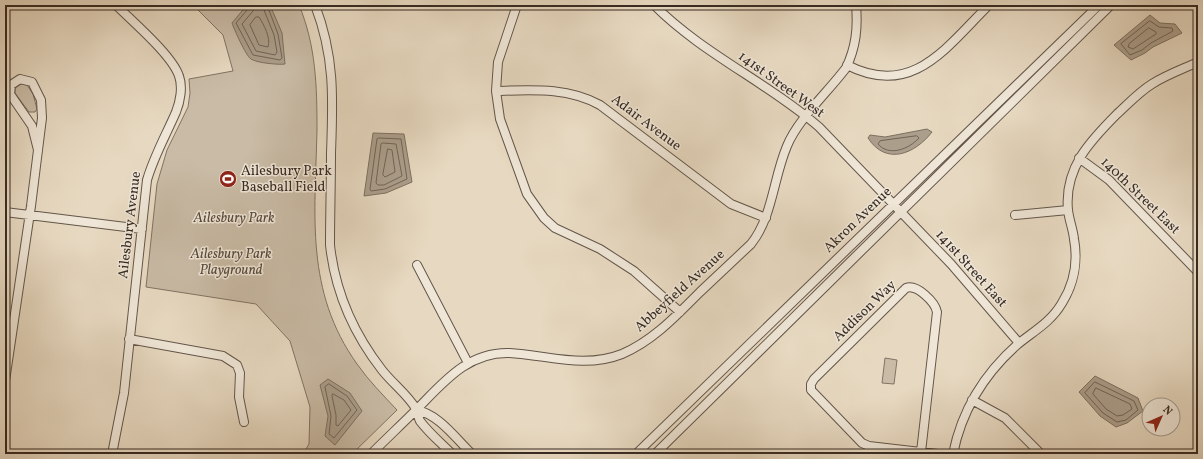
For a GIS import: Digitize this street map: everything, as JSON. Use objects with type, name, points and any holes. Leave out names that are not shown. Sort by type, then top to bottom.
[{"type":"street","name":"Ailesbury Avenue","points":[[112,454],[124,393],[147,180],[158,150],[176,111],[181,82],[170,60],[116,5]]},
{"type":"street","points":[[315,5],[324,28],[329,50],[332,79],[330,245],[332,264],[346,310],[358,336],[382,370],[416,410],[419,419],[426,428],[452,454]]},
{"type":"street","points":[[517,5],[498,62],[496,91],[500,119],[522,182],[532,203],[544,218],[555,228],[600,250],[634,271],[680,312]]},
{"type":"street","name":"141st Street West","points":[[654,5],[696,41],[806,116],[902,212]]},
{"type":"street","name":"Abbeyfield Avenue","points":[[371,454],[448,377],[468,363],[481,357],[508,353],[568,361],[605,359],[637,347],[652,337],[680,312],[751,244],[758,235],[766,218],[787,146],[806,116],[847,65],[857,32],[856,5]]},
{"type":"street","points":[[847,65],[872,75],[887,77],[901,76],[915,71],[940,53],[989,5]]},
{"type":"street","name":"Akron Avenue","points":[[636,454],[1099,5]]},
{"type":"street","name":"Akron Avenue","points":[[656,454],[1111,5]]},
{"type":"street","points":[[953,454],[960,429],[972,400],[988,375],[1020,343],[1051,318],[1062,304],[1069,290],[1074,272],[1076,255],[1068,210],[1070,183],[1079,158],[1093,138],[1141,92],[1153,83],[1198,62]]},
{"type":"street","points":[[5,381],[30,215],[42,118],[41,100],[32,82],[20,79],[11,85],[10,94],[32,126],[38,150]]},
{"type":"street","name":"Adair Avenue","points":[[496,91],[553,90],[577,94],[588,98],[600,105],[731,204],[766,218]]},
{"type":"street","name":"140th Street East","points":[[1079,158],[1109,180],[1198,272]]},
{"type":"street","points":[[1015,215],[1068,210]]},
{"type":"street","points":[[5,212],[142,229]]},
{"type":"street","name":"141st Street East","points":[[902,212],[975,291],[1020,343]]},
{"type":"street","points":[[417,265],[468,363]]},
{"type":"street","name":"Addison Way","points":[[921,452],[937,312],[936,308],[917,288],[911,286],[906,288],[814,379],[811,384],[811,390],[862,443],[869,446],[938,454]]},
{"type":"street","points":[[130,339],[224,356],[231,360],[240,373],[239,397],[244,422]]},
{"type":"street","points":[[972,400],[1005,418],[1040,454]]},
{"type":"street","points":[[416,410],[425,411],[435,418],[472,454]]},
{"type":"green space","name":"Ailesbury Park","points":[[193,5],[299,5],[305,20],[312,51],[317,98],[315,223],[321,281],[329,309],[340,337],[357,364],[376,388],[397,410],[352,454],[303,454],[309,444],[310,407],[290,341],[256,304],[146,287],[157,184],[167,150],[188,107],[190,93],[189,79],[233,71],[223,35]]},
{"type":"green space","points":[[21,84],[27,85],[33,94],[37,109],[35,112],[29,112],[15,93],[15,88]]},
{"type":"green space","points":[[885,358],[897,360],[894,384],[882,383]]},
{"type":"water","points":[[247,5],[270,5],[282,33],[285,64],[258,62],[251,59],[246,53],[232,23]]},
{"type":"water","points":[[1150,15],[1160,23],[1175,24],[1182,33],[1131,60],[1114,45]]},
{"type":"water","points":[[927,129],[932,132],[925,140],[909,151],[900,154],[883,152],[875,147],[868,138],[870,135],[885,137]]},
{"type":"water","points":[[373,133],[404,134],[412,182],[386,193],[364,196]]},
{"type":"water","points":[[1095,376],[1138,398],[1141,406],[1141,412],[1127,423],[1116,427],[1100,416],[1079,392]]},
{"type":"water","points":[[328,379],[350,393],[362,411],[335,445],[325,436],[328,416],[320,385]]},
{"type":"place","name":"Ailesbury Park Baseball Field","points":[[228,179]]},
{"type":"park label","name":"Ailesbury Park Playground","points":[[231,262]]}]
